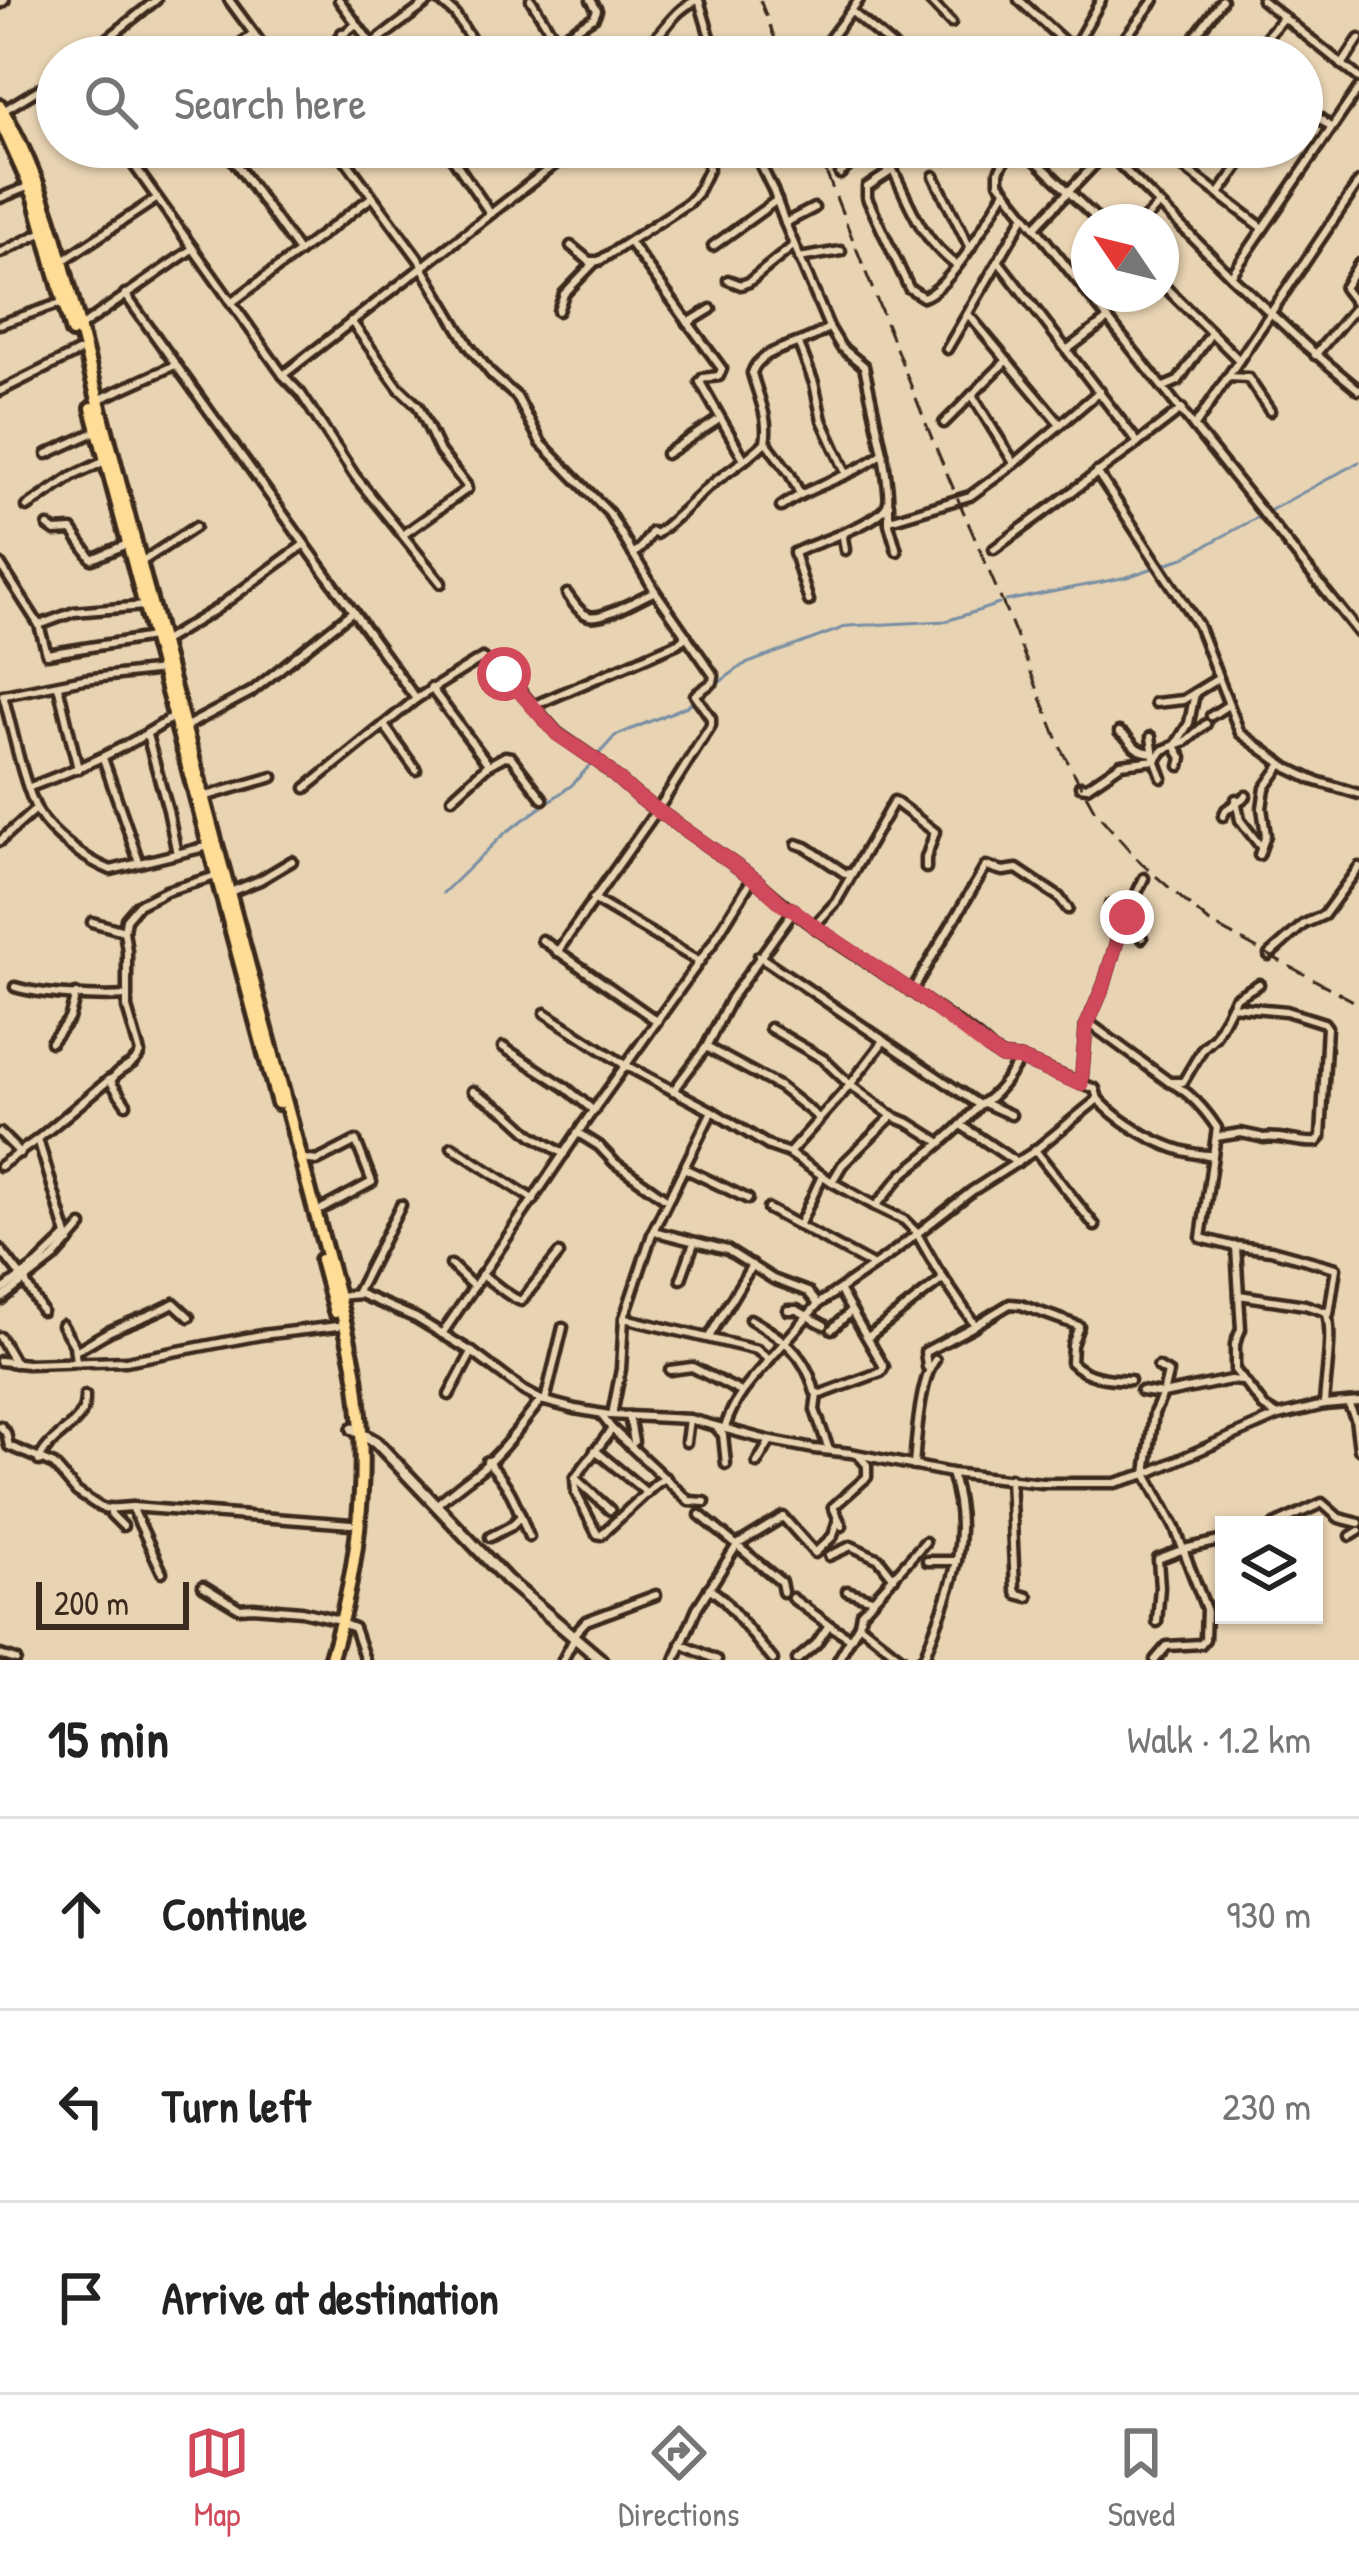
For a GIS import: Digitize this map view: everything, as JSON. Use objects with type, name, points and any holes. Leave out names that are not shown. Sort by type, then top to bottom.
[{"type":"main road","points":[[1,112],[45,231],[157,640]]},
{"type":"main road","points":[[1,112],[28,159],[62,261],[157,640],[230,892],[356,1375],[354,1500],[338,1621]]},
{"type":"main road","points":[[165,669],[349,1376],[361,1499],[357,1537],[327,1660]]},
{"type":"street","points":[[112,36],[156,0]]},
{"type":"street","points":[[229,0],[251,36]]},
{"type":"street","points":[[339,0],[365,36]]},
{"type":"street","points":[[384,36],[435,0],[455,14],[469,36]]},
{"type":"street","points":[[531,0],[554,36]]},
{"type":"street","points":[[563,36],[595,17],[591,0]]},
{"type":"street","points":[[657,36],[670,17],[698,0],[709,36]]},
{"type":"street","points":[[832,36],[859,0]]},
{"type":"street","points":[[928,0],[951,23]]},
{"type":"street","points":[[1018,0],[1058,36]]},
{"type":"street","points":[[1082,36],[1101,0]]},
{"type":"street","points":[[1127,36],[1154,0]]},
{"type":"street","points":[[1195,36],[1222,0]]},
{"type":"street","points":[[1262,0],[1307,36]]},
{"type":"street","points":[[850,11],[880,36]]},
{"type":"street","points":[[1268,36],[1284,17]]},
{"type":"street","points":[[344,36],[356,24]]},
{"type":"street","points":[[1342,64],[1359,39]]},
{"type":"street","points":[[1323,49],[1359,78]]},
{"type":"street","points":[[1323,141],[1359,88]]},
{"type":"street","points":[[1,112],[36,91]]},
{"type":"street","points":[[1323,122],[1331,129]]},
{"type":"street","points":[[135,168],[301,394],[355,476],[441,584]]},
{"type":"street","points":[[239,168],[299,252]]},
{"type":"street","points":[[351,168],[423,266],[469,346],[517,397],[541,443],[609,513],[715,680],[695,695],[711,725],[557,952]]},
{"type":"street","points":[[459,168],[491,214]]},
{"type":"street","points":[[283,375],[550,168]]},
{"type":"street","points":[[558,311],[565,294],[595,262],[688,203],[709,168]]},
{"type":"street","points":[[762,168],[829,327],[863,366],[883,452],[897,551]]},
{"type":"street","points":[[840,174],[847,168]]},
{"type":"street","points":[[888,168],[866,192],[909,288],[921,297],[929,296],[957,266],[1005,191]]},
{"type":"street","points":[[1001,168],[998,176],[1005,191],[1359,633]]},
{"type":"street","points":[[1044,168],[1082,204]]},
{"type":"street","points":[[1036,226],[1090,168]]},
{"type":"street","points":[[1124,168],[1156,204]]},
{"type":"street","points":[[1184,168],[1263,228]]},
{"type":"street","points":[[1219,194],[1237,168]]},
{"type":"street","points":[[1231,276],[1304,168]]},
{"type":"street","points":[[887,172],[893,172],[918,226],[957,266]]},
{"type":"street","points":[[934,176],[970,248]]},
{"type":"street","points":[[1194,428],[1359,182]]},
{"type":"street","points":[[0,198],[30,186]]},
{"type":"street","points":[[231,303],[372,197]]},
{"type":"street","points":[[62,261],[156,199]]},
{"type":"street","points":[[713,245],[778,200]]},
{"type":"street","points":[[785,223],[814,208]]},
{"type":"street","points":[[947,349],[1025,215]]},
{"type":"street","points":[[1179,226],[1359,390]]},
{"type":"street","points":[[0,254],[45,231]]},
{"type":"street","points":[[630,243],[722,369],[719,376],[700,382],[744,460]]},
{"type":"street","points":[[571,245],[595,262]]},
{"type":"street","points":[[728,280],[741,285],[749,282],[793,246]]},
{"type":"street","points":[[79,328],[192,249]]},
{"type":"street","points":[[799,258],[841,251]]},
{"type":"street","points":[[999,262],[1138,443]]},
{"type":"street","points":[[1316,355],[1357,308],[1344,288],[1359,264]]},
{"type":"street","points":[[125,294],[416,699]]},
{"type":"street","points":[[1179,301],[1239,360]]},
{"type":"street","points":[[0,324],[64,302]]},
{"type":"street","points":[[688,323],[711,309]]},
{"type":"street","points":[[968,314],[1060,424]]},
{"type":"street","points":[[1068,349],[1108,319]]},
{"type":"street","points":[[351,321],[399,388],[418,406],[440,452],[466,484],[466,489],[403,535]]},
{"type":"street","points":[[632,554],[652,532],[656,534],[689,509],[765,442],[768,436],[753,367],[765,355],[829,327]]},
{"type":"street","points":[[1164,387],[1178,381],[1211,333]]},
{"type":"street","points":[[799,344],[822,420],[846,473]]},
{"type":"street","points":[[0,391],[78,352]]},
{"type":"street","points":[[944,423],[1007,360]]},
{"type":"street","points":[[97,400],[175,365]]},
{"type":"street","points":[[1228,377],[1248,378],[1270,411]]},
{"type":"street","points":[[890,520],[970,496],[1100,391]]},
{"type":"street","points":[[972,395],[1014,464]]},
{"type":"street","points":[[994,548],[1182,409]]},
{"type":"street","points":[[666,454],[719,419]]},
{"type":"street","points":[[46,454],[98,431]]},
{"type":"street","points":[[765,442],[800,494]]},
{"type":"street","points":[[781,507],[883,452]]},
{"type":"street","points":[[27,507],[105,461]]},
{"type":"street","points":[[1097,472],[1198,625],[1240,733],[1313,780],[1359,794]]},
{"type":"street","points":[[809,601],[794,553],[878,516],[889,500]]},
{"type":"street","points":[[48,526],[55,531],[72,530],[92,559],[127,544]]},
{"type":"street","points":[[140,562],[195,527]]},
{"type":"street","points":[[844,532],[845,550]]},
{"type":"street","points":[[0,564],[39,625],[50,655],[157,640],[214,610],[304,545]]},
{"type":"street","points":[[567,594],[584,614],[593,616],[655,591]]},
{"type":"street","points":[[39,625],[74,612],[144,606]]},
{"type":"street","points":[[185,727],[250,692],[353,611]]},
{"type":"street","points":[[533,706],[688,636]]},
{"type":"street","points":[[306,788],[416,699],[482,658],[504,674],[557,734],[756,880],[783,905],[992,1051],[1095,1089],[1098,1099],[1132,1128],[1178,1151],[1212,1155]]},
{"type":"street","points":[[165,669],[2,695],[36,809],[49,826],[105,869],[209,846]]},
{"type":"street","points":[[1155,703],[1174,703],[1219,678]]},
{"type":"street","points":[[58,684],[78,769]]},
{"type":"street","points":[[431,688],[487,766]]},
{"type":"street","points":[[1175,746],[1189,723],[1196,693]]},
{"type":"street","points":[[1080,786],[1087,787],[1121,764],[1155,757],[1192,737],[1228,704]]},
{"type":"street","points":[[29,787],[103,757],[174,716]]},
{"type":"street","points":[[384,724],[416,770]]},
{"type":"street","points":[[1119,732],[1130,745],[1155,757]]},
{"type":"street","points":[[147,734],[177,854]]},
{"type":"street","points":[[1151,737],[1162,778]]},
{"type":"street","points":[[1175,746],[1182,758],[1180,766]]},
{"type":"street","points":[[452,798],[504,756],[512,757],[543,800]]},
{"type":"street","points":[[103,757],[139,862]]},
{"type":"street","points":[[1236,801],[1240,820],[1260,851],[1267,835],[1262,815],[1264,788],[1282,764]]},
{"type":"street","points":[[203,797],[273,777]]},
{"type":"street","points":[[1223,816],[1246,796]]},
{"type":"street","points":[[814,926],[829,912],[894,801],[935,832],[926,868]]},
{"type":"street","points":[[0,841],[36,809]]},
{"type":"street","points":[[797,844],[845,874],[852,873]]},
{"type":"street","points":[[230,892],[292,861]]},
{"type":"street","points":[[912,991],[986,866],[1003,871],[1017,868],[1069,909]]},
{"type":"street","points":[[1269,955],[1304,924],[1324,916],[1359,867]]},
{"type":"street","points":[[0,1166],[133,1064],[140,1053],[126,996],[126,919],[138,905],[166,891],[217,876]]},
{"type":"street","points":[[1081,1084],[1086,1027],[1121,927],[1144,878]]},
{"type":"street","points":[[442,1334],[756,880]]},
{"type":"street","points":[[592,899],[698,962]]},
{"type":"street","points":[[1110,904],[1142,938]]},
{"type":"street","points":[[673,1091],[794,910]]},
{"type":"street","points":[[92,922],[124,931]]},
{"type":"street","points":[[542,940],[657,1021]]},
{"type":"street","points":[[759,956],[883,1042],[982,1104],[1011,1115]]},
{"type":"street","points":[[1169,1082],[1183,1082],[1235,998],[1259,984]]},
{"type":"street","points":[[15,987],[126,996]]},
{"type":"street","points":[[51,1042],[69,1019],[76,994]]},
{"type":"street","points":[[1216,1137],[1240,1133],[1309,1143],[1321,1136],[1324,1023],[1286,1011],[1231,1006]]},
{"type":"street","points":[[545,1013],[625,1065],[904,1220],[974,1325]]},
{"type":"street","points":[[1086,1027],[1093,1026],[1179,1086],[1217,1128],[1201,1238],[1336,1268],[1329,1318]]},
{"type":"street","points":[[770,1028],[823,1059],[892,1116],[938,1141]]},
{"type":"street","points":[[789,1153],[883,1042]]},
{"type":"street","points":[[502,1047],[593,1111]]},
{"type":"street","points":[[706,1047],[780,1087],[819,1118]]},
{"type":"street","points":[[875,1205],[1008,1079],[1020,1059]]},
{"type":"street","points":[[112,1078],[126,1104]]},
{"type":"street","points":[[473,1091],[564,1154]]},
{"type":"street","points":[[725,1427],[741,1392],[818,1304],[1035,1150],[1098,1099]]},
{"type":"street","points":[[612,1415],[624,1318],[653,1231],[712,1111]]},
{"type":"street","points":[[832,1182],[842,1165],[892,1116]]},
{"type":"street","points":[[961,1125],[1016,1163]]},
{"type":"street","points":[[0,1133],[20,1153]]},
{"type":"street","points":[[578,1133],[667,1200]]},
{"type":"street","points":[[38,1139],[68,1239]]},
{"type":"street","points":[[301,1159],[317,1161],[356,1141],[372,1182],[322,1209]]},
{"type":"street","points":[[452,1147],[534,1200]]},
{"type":"street","points":[[1035,1150],[1095,1226]]},
{"type":"street","points":[[684,1168],[748,1199]]},
{"type":"street","points":[[799,1226],[822,1176]]},
{"type":"street","points":[[356,1294],[401,1204]]},
{"type":"street","points":[[768,1209],[872,1265]]},
{"type":"street","points":[[0,1296],[82,1226]]},
{"type":"street","points":[[653,1231],[727,1250],[773,1279],[808,1292],[818,1304]]},
{"type":"street","points":[[681,1279],[694,1243]]},
{"type":"street","points":[[1235,1246],[1241,1328],[1234,1351],[1235,1370],[1265,1408],[1278,1416]]},
{"type":"street","points":[[0,1250],[42,1311]]},
{"type":"street","points":[[482,1275],[521,1300],[559,1254]]},
{"type":"street","points":[[709,1337],[752,1264]]},
{"type":"street","points":[[452,1265],[474,1287]]},
{"type":"street","points":[[868,1337],[943,1280]]},
{"type":"street","points":[[817,1394],[884,1367],[840,1291]]},
{"type":"street","points":[[338,1296],[356,1294],[416,1318],[543,1401],[612,1415],[689,1419],[770,1441],[951,1473],[1115,1483],[1278,1416],[1359,1402]]},
{"type":"street","points":[[1239,1295],[1322,1309],[1329,1318],[1324,1405]]},
{"type":"street","points":[[75,1351],[174,1303],[189,1317]]},
{"type":"street","points":[[914,1466],[928,1370],[925,1352],[1010,1304],[1079,1326],[1072,1362],[1093,1376],[1130,1380]]},
{"type":"street","points":[[788,1310],[828,1327],[852,1310]]},
{"type":"street","points":[[624,1318],[757,1350],[770,1360]]},
{"type":"street","points":[[750,1319],[785,1340],[809,1373],[829,1450]]},
{"type":"street","points":[[62,1325],[76,1362]]},
{"type":"street","points":[[0,1361],[91,1363],[158,1356],[338,1325]]},
{"type":"street","points":[[436,1505],[488,1461],[543,1401],[563,1327]]},
{"type":"street","points":[[0,1337],[15,1363]]},
{"type":"street","points":[[449,1395],[472,1352]]},
{"type":"street","points":[[928,1370],[935,1360]]},
{"type":"street","points":[[670,1370],[692,1367],[741,1392]]},
{"type":"street","points":[[1155,1660],[1167,1646],[1198,1645],[1205,1639],[1206,1609],[1184,1550],[1145,1474],[1154,1413],[1168,1373],[1158,1367]]},
{"type":"street","points":[[1142,1391],[1162,1394],[1241,1381]]},
{"type":"street","points":[[39,1461],[44,1448],[84,1411],[85,1396]]},
{"type":"street","points":[[1348,1403],[1359,1449]]},
{"type":"street","points":[[599,1413],[688,1501],[705,1502]]},
{"type":"street","points":[[629,1416],[634,1442]]},
{"type":"street","points":[[686,1442],[689,1419]]},
{"type":"street","points":[[0,1426],[9,1446],[54,1465],[100,1507],[351,1524]]},
{"type":"street","points":[[714,1426],[723,1435],[726,1464]]},
{"type":"street","points":[[612,1429],[575,1478],[576,1493],[599,1535],[666,1478]]},
{"type":"street","points":[[356,1430],[376,1442],[507,1580],[601,1660]]},
{"type":"street","points":[[758,1463],[770,1441]]},
{"type":"street","points":[[595,1450],[647,1493]]},
{"type":"street","points":[[675,1660],[697,1608],[737,1545],[783,1517],[815,1553],[833,1536],[840,1522],[832,1507],[867,1477],[867,1465],[856,1454]]},
{"type":"street","points":[[488,1461],[504,1479],[529,1537]]},
{"type":"street","points":[[920,1660],[956,1561],[962,1519],[951,1473]]},
{"type":"street","points":[[575,1478],[610,1510]]},
{"type":"street","points":[[1010,1478],[1015,1589],[1028,1597]]},
{"type":"street","points":[[1294,1516],[1322,1503],[1356,1530]]},
{"type":"street","points":[[132,1507],[162,1571]]},
{"type":"street","points":[[110,1508],[123,1526]]},
{"type":"street","points":[[490,1537],[521,1515]]},
{"type":"street","points":[[700,1515],[782,1582],[783,1592]]},
{"type":"street","points":[[838,1660],[861,1613],[925,1542]]},
{"type":"street","points":[[1156,1622],[1157,1561],[1215,1542]]},
{"type":"street","points":[[829,1556],[850,1546],[879,1559],[893,1578]]},
{"type":"street","points":[[927,1561],[956,1561]]},
{"type":"street","points":[[203,1586],[239,1608],[301,1611],[354,1628],[365,1660]]},
{"type":"street","points":[[710,1588],[773,1660]]},
{"type":"street","points":[[847,1592],[873,1599]]},
{"type":"street","points":[[563,1660],[586,1621],[656,1594]]},
{"type":"street","points":[[792,1598],[850,1638]]},
{"type":"street","points":[[859,1624],[904,1660]]},
{"type":"street","points":[[797,1660],[829,1625]]},
{"type":"street","points":[[681,1644],[717,1660]]},
{"type":"street","points":[[0,1655],[16,1660]]},
{"type":"waterway","points":[[1006,601],[1127,577],[1183,558],[1359,462]]},
{"type":"waterway","points":[[597,756],[615,736],[687,706],[743,665],[848,626],[946,621],[999,604]]},
{"type":"waterway","points":[[443,893],[505,833],[572,785],[592,763]]},
{"type":"railway","points":[[760,0],[774,36]]},
{"type":"railway","points":[[824,168],[1063,753],[1095,811],[1141,863],[1210,923],[1359,1004]]},
{"type":"route","points":[[504,674],[557,734],[637,796],[1001,1057],[1020,1059],[1081,1084],[1086,1027],[1127,917]]}]
